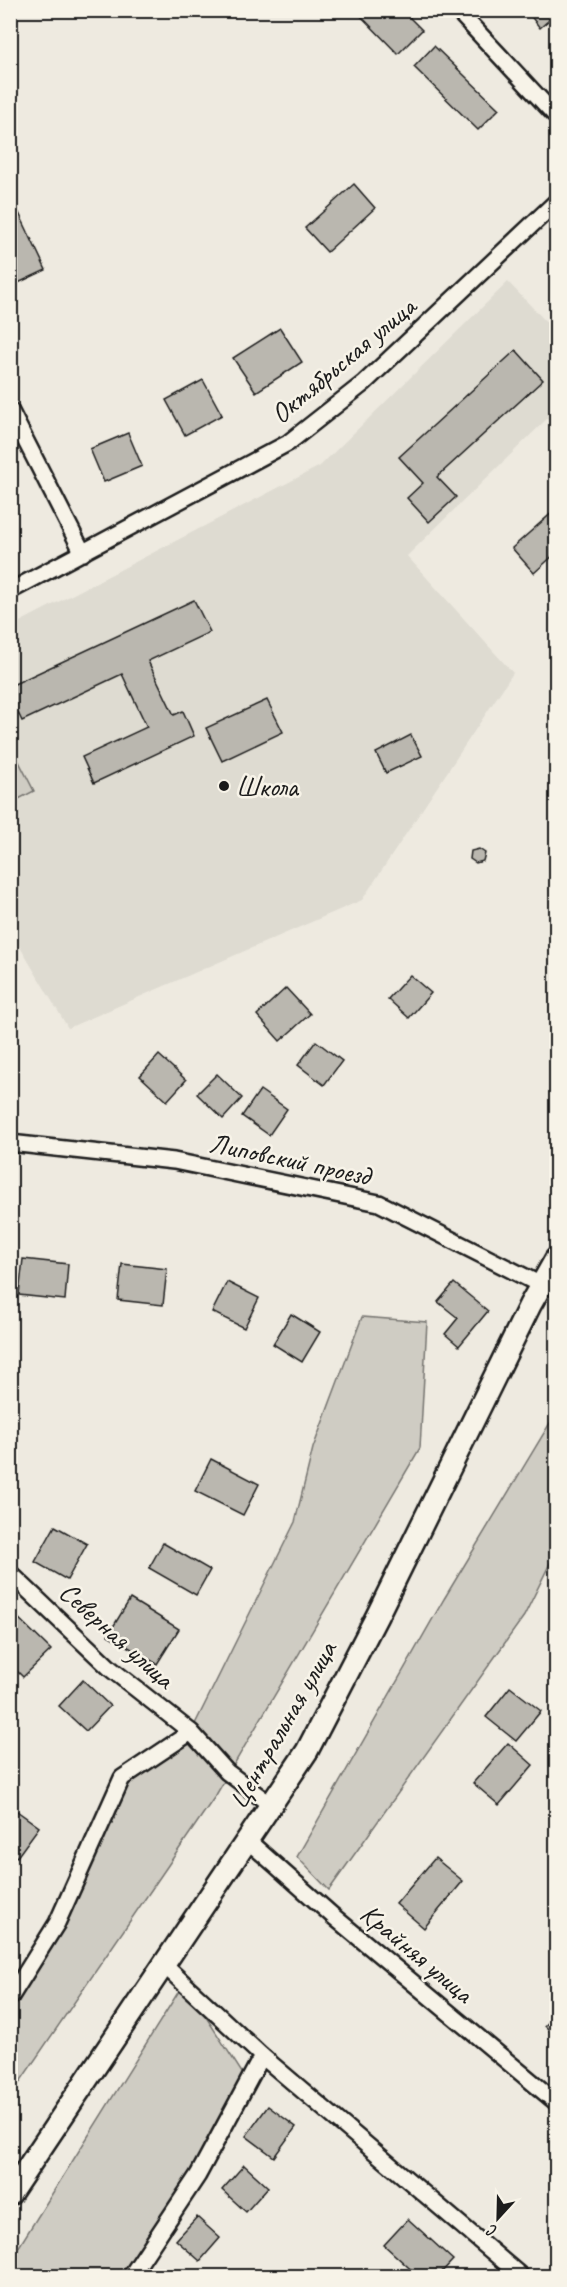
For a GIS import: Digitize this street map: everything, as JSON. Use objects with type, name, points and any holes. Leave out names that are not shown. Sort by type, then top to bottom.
[{"type":"main road","name":"Центральная улица","points":[[10,2194],[307,1751],[556,1259]]},
{"type":"street","points":[[457,10],[556,116]]},
{"type":"street","name":"Октябрьская улица","points":[[10,591],[288,443],[364,383],[556,202]]},
{"type":"street","points":[[10,410],[83,553]]},
{"type":"street","name":"Липовский проезд","points":[[10,1143],[174,1161],[379,1203],[541,1286]]},
{"type":"street","name":"Северная улица","points":[[10,1573],[111,1669],[191,1732],[226,1772],[270,1805]]},
{"type":"street","points":[[10,1998],[57,1923],[122,1778],[191,1732]]},
{"type":"street","name":"Крайняя улица","points":[[247,1840],[333,1916],[556,2102]]},
{"type":"street","points":[[164,1965],[262,2056],[521,2277]]},
{"type":"street","points":[[131,2277],[198,2175],[262,2056]]},
{"type":"shaded area","name":"Школа","points":[[508,282],[556,332],[556,410],[407,556],[513,673],[362,900],[68,1028],[11,932],[10,627],[320,466]]},
{"type":"shaded area","points":[[11,746],[34,791],[10,803]]},
{"type":"shaded area","points":[[362,1317],[427,1322],[420,1448],[216,1795],[11,2095],[11,2001],[122,1778],[191,1732],[295,1522],[313,1448]]},
{"type":"shaded area","points":[[556,1413],[556,1551],[524,1616],[329,1890],[297,1857],[444,1599]]},
{"type":"shaded area","points":[[184,1983],[248,2082],[123,2276],[11,2276],[10,2261]]},
{"type":"building","points":[[355,10],[402,10],[422,30],[398,54]]},
{"type":"building","points":[[526,10],[556,10],[556,14],[540,28]]},
{"type":"building","points":[[434,46],[499,109],[478,130],[414,67]]},
{"type":"building","points":[[354,184],[375,208],[327,252],[305,228]]},
{"type":"building","points":[[19,213],[46,270],[16,284],[10,272],[10,217]]},
{"type":"building","points":[[280,328],[302,362],[256,392],[233,358]]},
{"type":"building","points":[[516,350],[543,380],[437,477],[456,497],[429,522],[407,498],[423,483],[399,457]]},
{"type":"building","points":[[203,380],[222,415],[185,435],[166,400]]},
{"type":"building","points":[[128,433],[142,466],[104,482],[90,449]]},
{"type":"building","points":[[554,511],[556,514],[556,553],[534,573],[512,548]]},
{"type":"building","points":[[194,600],[210,632],[148,661],[174,715],[183,711],[194,736],[94,783],[82,757],[147,727],[122,674],[22,721],[10,696],[10,686]]},
{"type":"building","points":[[267,700],[283,732],[222,761],[206,728]]},
{"type":"building","points":[[411,735],[422,756],[386,773],[376,753]]},
{"type":"building","points":[[479,849],[485,853],[483,861],[476,863],[470,859],[471,851]]},
{"type":"building","points":[[410,975],[431,993],[409,1018],[388,999]]},
{"type":"building","points":[[286,988],[310,1014],[280,1041],[257,1015]]},
{"type":"building","points":[[316,1041],[342,1061],[324,1085],[298,1065]]},
{"type":"building","points":[[159,1055],[186,1080],[167,1101],[140,1076]]},
{"type":"building","points":[[217,1074],[242,1098],[223,1119],[197,1094]]},
{"type":"building","points":[[260,1090],[287,1109],[269,1135],[242,1116]]},
{"type":"building","points":[[23,1259],[68,1264],[65,1300],[19,1295]]},
{"type":"building","points":[[122,1264],[167,1269],[163,1305],[118,1300]]},
{"type":"building","points":[[227,1282],[259,1298],[244,1328],[212,1312]]},
{"type":"building","points":[[454,1283],[488,1311],[459,1346],[445,1334],[458,1318],[438,1302]]},
{"type":"building","points":[[291,1314],[320,1332],[302,1362],[273,1344]]},
{"type":"building","points":[[211,1459],[259,1484],[243,1515],[195,1491]]},
{"type":"building","points":[[55,1526],[87,1544],[67,1580],[35,1562]]},
{"type":"building","points":[[163,1543],[210,1570],[196,1595],[149,1568]]},
{"type":"building","points":[[130,1599],[179,1629],[157,1664],[108,1635]]},
{"type":"building","points":[[10,1610],[51,1650],[23,1677],[10,1664]]},
{"type":"building","points":[[83,1680],[110,1706],[86,1731],[59,1706]]},
{"type":"building","points":[[510,1687],[541,1711],[516,1741],[486,1717]]},
{"type":"building","points":[[508,1743],[533,1765],[499,1805],[473,1783]]},
{"type":"building","points":[[10,1806],[39,1827],[17,1857],[10,1852]]},
{"type":"building","points":[[435,1858],[463,1881],[424,1928],[396,1904]]},
{"type":"building","points":[[556,2014],[556,2037],[545,2026]]},
{"type":"building","points":[[268,2106],[296,2127],[274,2157],[246,2136]]},
{"type":"building","points":[[244,2165],[268,2187],[246,2212],[222,2190]]},
{"type":"building","points":[[197,2217],[220,2238],[200,2261],[176,2240]]},
{"type":"building","points":[[408,2219],[453,2260],[438,2276],[418,2276],[384,2245]]},
{"type":"place","name":"Школа","points":[[224,786]]}]
